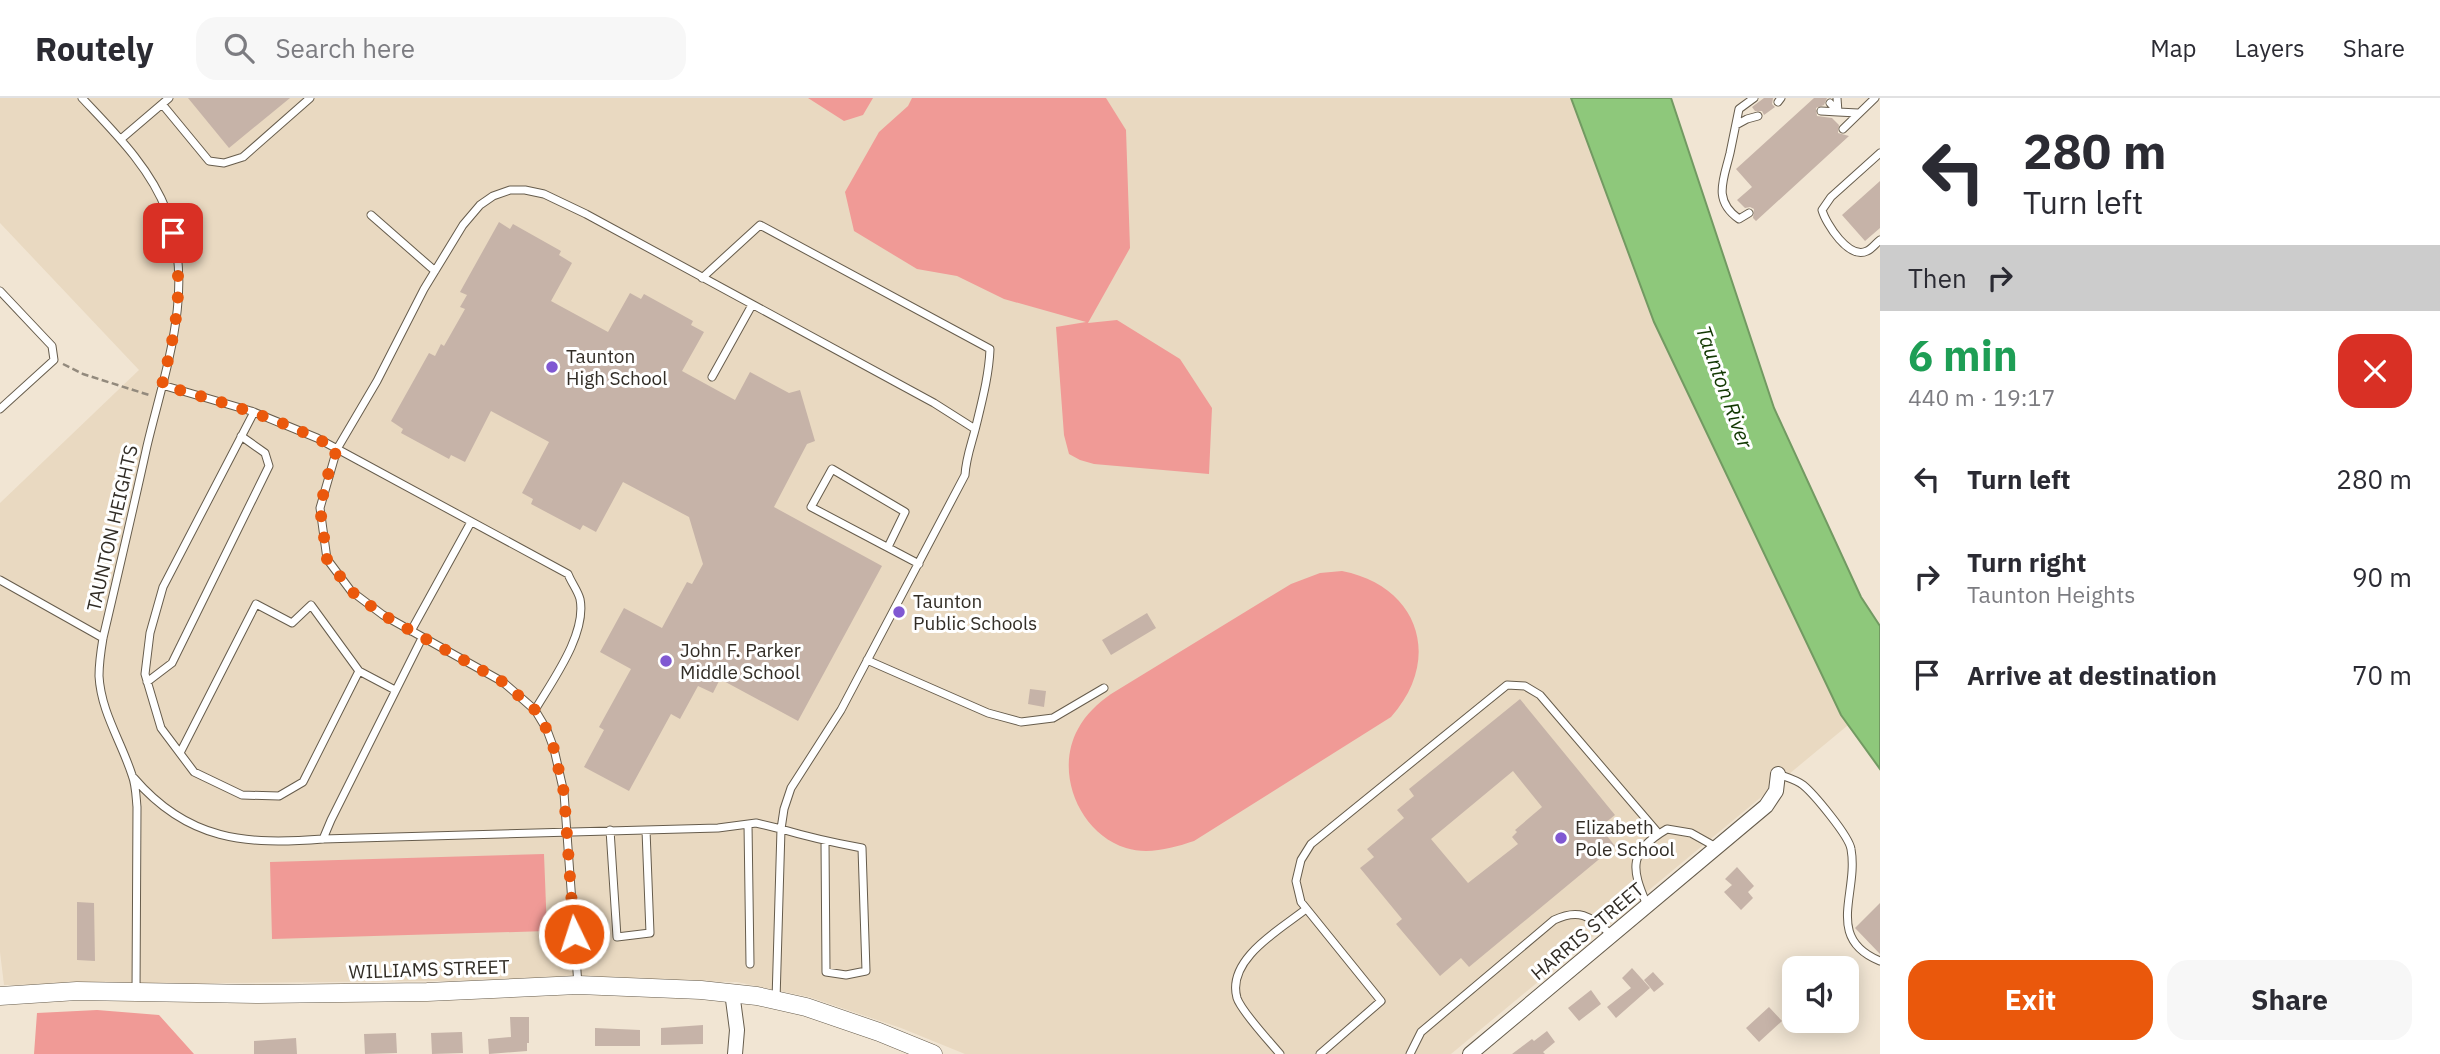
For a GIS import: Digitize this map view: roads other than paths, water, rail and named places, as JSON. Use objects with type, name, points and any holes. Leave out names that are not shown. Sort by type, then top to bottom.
[{"type":"street","name":"HARRIS STREET","points":[[1470,1054],[1766,806],[1776,791],[1778,774]]},
{"type":"street","name":"WILLIAMS STREET","points":[[0,996],[77,991],[427,992],[578,985],[732,992],[776,1000],[831,1015],[933,1054]]},
{"type":"street","points":[[732,992],[737,1030],[735,1054]]},
{"type":"lane","name":"TAUNTON HEIGHTS","points":[[82,98],[121,139],[143,168],[163,203],[177,252],[179,289],[176,328],[103,638],[99,674],[102,696],[113,731],[134,778],[138,822],[136,993]]},
{"type":"lane","points":[[121,139],[169,98]]},
{"type":"lane","points":[[162,104],[209,161],[223,163],[243,157],[310,98]]},
{"type":"lane","points":[[1749,213],[1739,219],[1728,211],[1722,192],[1722,177],[1739,109],[1754,98]]},
{"type":"lane","points":[[1843,130],[1875,98]]},
{"type":"lane","points":[[1834,100],[1838,112]]},
{"type":"lane","points":[[1735,125],[1753,109]]},
{"type":"lane","points":[[1821,111],[1858,113]]},
{"type":"lane","points":[[1746,118],[1758,116]]},
{"type":"lane","points":[[1880,153],[1830,197],[1822,210],[1825,223],[1851,250],[1859,253],[1868,251],[1880,240]]},
{"type":"lane","points":[[578,985],[564,793],[547,730],[535,710],[503,682],[383,615],[351,591],[327,559],[320,508],[337,449],[463,225],[480,205],[510,190],[544,194],[586,214],[934,403],[975,429]]},
{"type":"lane","points":[[371,215],[435,271]]},
{"type":"lane","points":[[702,278],[760,225],[990,349],[989,368],[966,455],[965,475],[841,710],[790,788],[782,829],[776,1000]]},
{"type":"lane","points":[[0,291],[52,346],[54,360],[0,409]]},
{"type":"lane","points":[[712,377],[752,305]]},
{"type":"lane","points":[[162,385],[254,412],[317,438],[568,574],[580,599],[579,627],[535,710]]},
{"type":"lane","points":[[254,412],[163,587],[150,634],[145,674],[161,728],[194,772],[242,795],[279,796],[303,782],[359,671]]},
{"type":"lane","points":[[147,682],[172,663],[269,466],[265,453],[242,436]]},
{"type":"lane","points":[[888,547],[905,512],[832,469],[811,507],[919,564]]},
{"type":"lane","points":[[411,631],[471,522]]},
{"type":"lane","points":[[0,580],[103,638]]},
{"type":"lane","points":[[180,753],[256,604],[292,624],[311,605],[359,671],[395,690]]},
{"type":"lane","points":[[323,839],[422,638]]},
{"type":"lane","points":[[867,660],[988,713],[1021,722],[1053,718],[1104,688]]},
{"type":"lane","points":[[1320,1054],[1381,1001],[1301,902],[1296,881],[1301,860],[1311,844],[1507,685],[1525,685],[1541,695],[1659,834]]},
{"type":"lane","points":[[1778,774],[1802,783],[1851,845],[1853,871],[1847,928],[1854,943],[1868,956],[1880,961]]},
{"type":"lane","points":[[134,778],[146,793],[176,815],[223,837],[249,842],[718,828],[756,823],[862,848],[866,971],[846,975],[827,972],[825,841]]},
{"type":"lane","points":[[748,824],[750,964]]},
{"type":"lane","points":[[1647,905],[1637,883],[1635,863],[1648,840],[1667,829],[1691,833],[1717,847]]},
{"type":"lane","points":[[610,830],[617,937],[650,933],[646,830]]},
{"type":"lane","points":[[1280,1054],[1237,999],[1236,980],[1247,956],[1306,909]]},
{"type":"lane","points":[[1410,1054],[1421,1032],[1554,920],[1567,914],[1588,916],[1612,935]]},
{"type":"water","name":"Taunton River","points":[[1571,98],[1671,98],[1774,408],[1861,597],[1880,626],[1880,769],[1841,715],[1654,322]]},
{"type":"place","name":"Taunton High School","points":[[552,367]]},
{"type":"place","name":"Taunton Public Schools","points":[[899,612]]},
{"type":"place","name":"John F. Parker Middle School","points":[[666,661]]},
{"type":"place","name":"Elizabeth Pole School","points":[[1561,838]]}]
